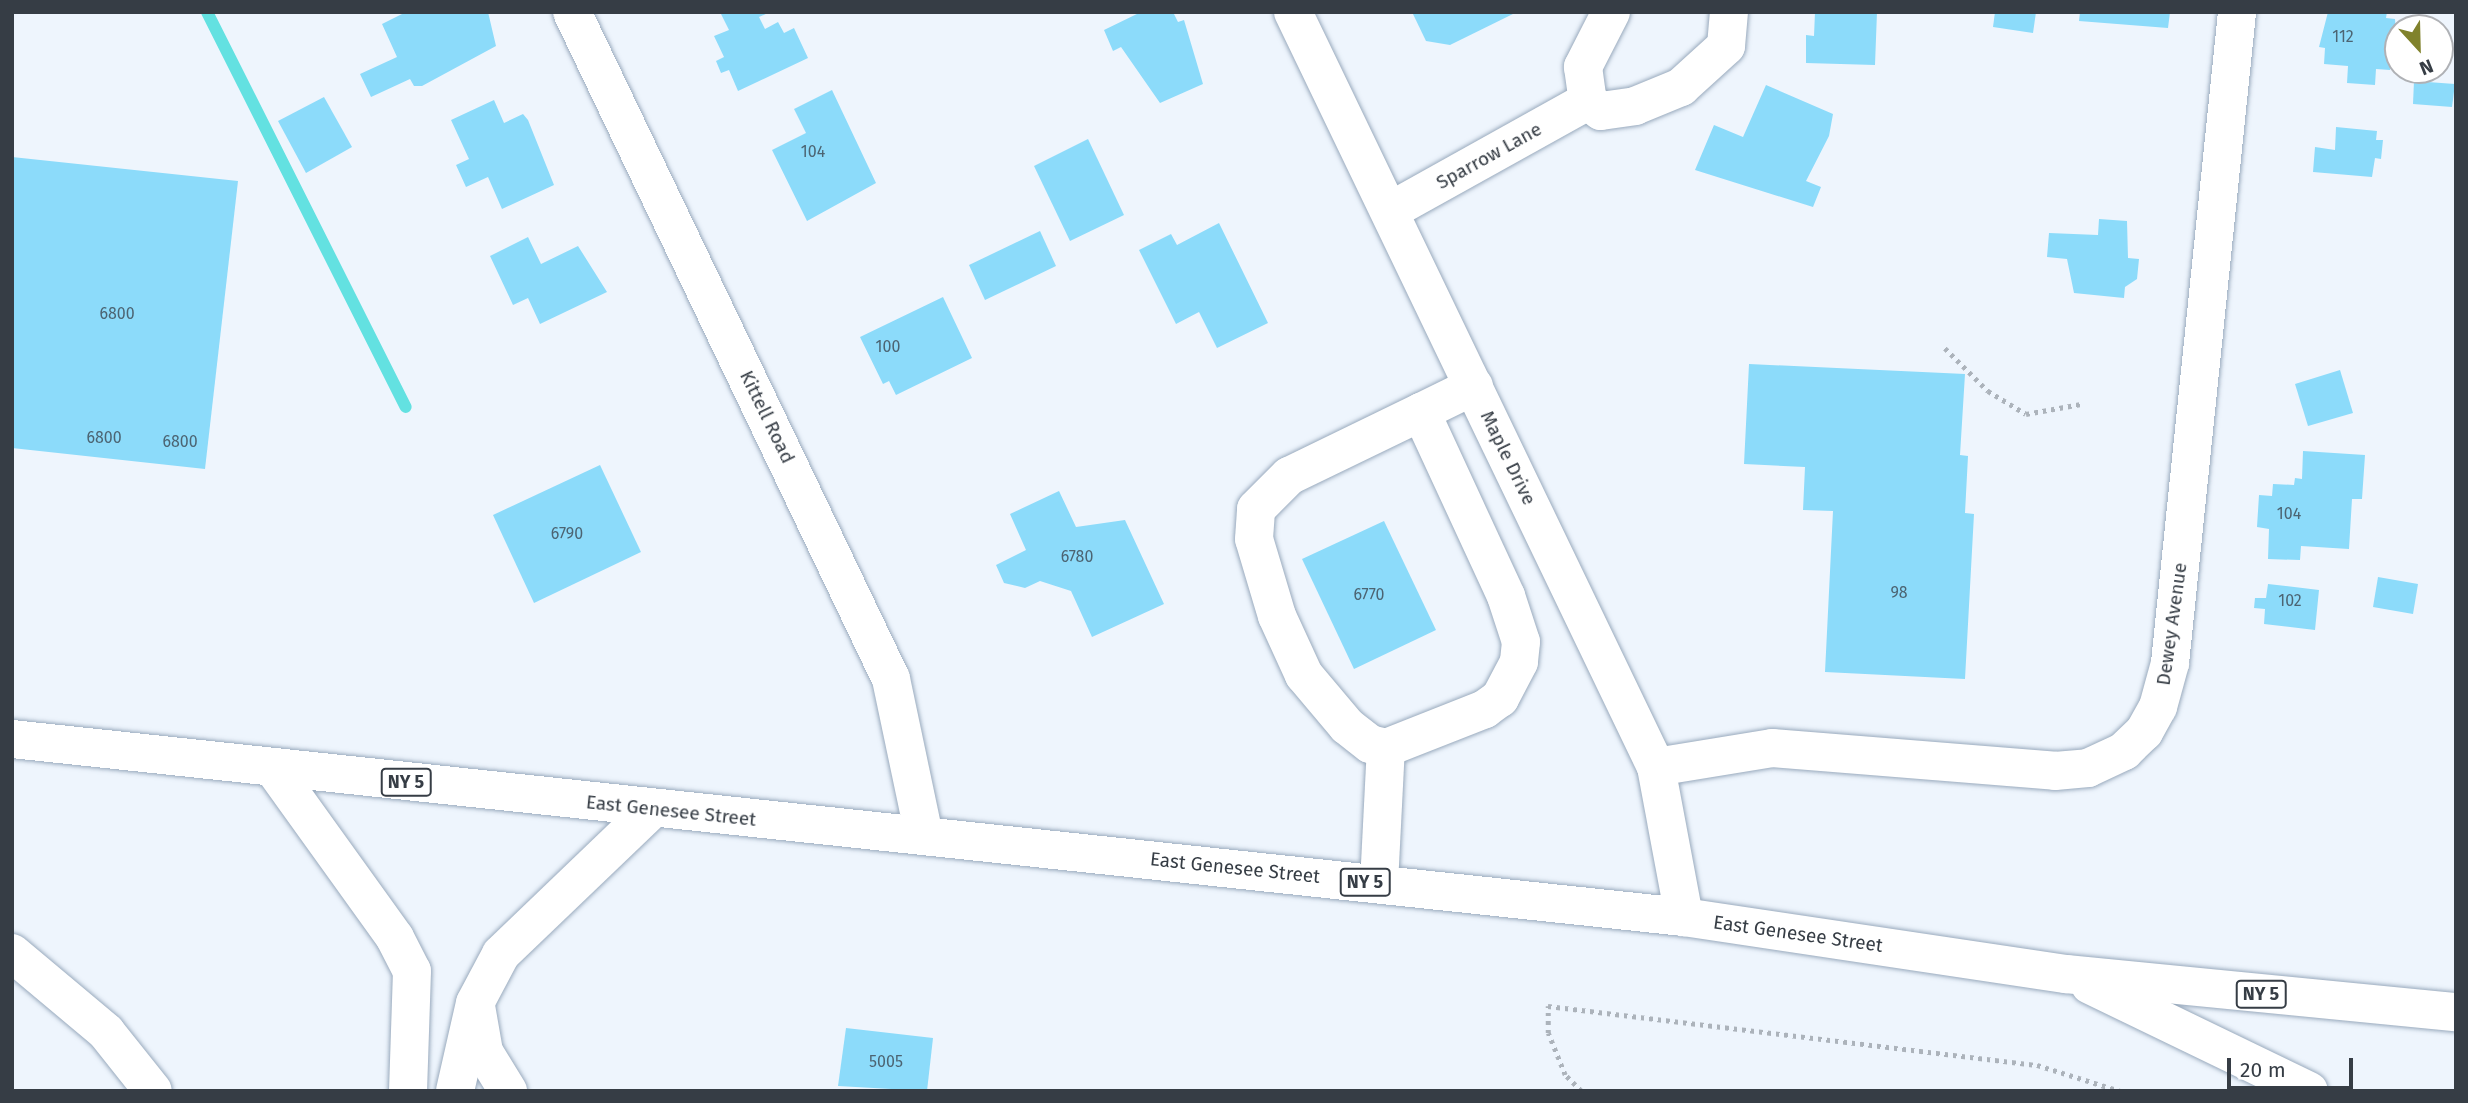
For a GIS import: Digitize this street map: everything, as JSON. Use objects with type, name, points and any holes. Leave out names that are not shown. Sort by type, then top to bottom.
[{"type":"main road","name":"Kittell Road","points":[[572,12],[891,679],[924,835]]},
{"type":"main road","name":"Maple Drive","points":[[1293,12],[1656,766],[1684,917]]},
{"type":"main road","points":[[1611,12],[1583,67],[1588,101],[1601,111],[1635,106],[1681,87],[1726,46],[1729,12]]},
{"type":"main road","name":"Dewey Avenue","points":[[1656,766],[1772,748],[2054,771],[2088,768],[2124,751],[2144,732],[2158,707],[2170,663],[2237,12]]},
{"type":"main road","name":"Sparrow Lane","points":[[1390,211],[1588,101]]},
{"type":"main road","points":[[1420,412],[1506,596],[1521,642],[1519,662],[1500,698],[1485,709],[1386,748],[1370,744],[1347,726],[1304,675],[1277,616],[1252,523],[1268,492],[1289,476],[1420,412],[1474,386]]},
{"type":"main road","name":"East Genesee Street","points":[[12,739],[1684,917],[2066,974],[2456,1012]]},
{"type":"main road","points":[[1380,884],[1386,748]]},
{"type":"main road","points":[[273,768],[395,938],[412,971],[408,1091]]},
{"type":"main road","points":[[455,1091],[475,1003],[501,954],[652,809]]},
{"type":"main road","points":[[12,953],[106,1032],[149,1089]]},
{"type":"main road","points":[[2066,974],[2309,1091]]},
{"type":"main road","points":[[475,1003],[484,1052],[508,1091]]},
{"type":"path","points":[[1945,348],[1987,391],[2026,414],[2081,404]]},
{"type":"path","points":[[1581,1091],[1565,1075],[1548,1032],[1548,1006],[2037,1065],[2120,1091]]},
{"type":"building","points":[[406,12],[488,12],[496,46],[422,86],[414,86],[410,79],[371,97],[360,74],[397,57],[382,24]]},
{"type":"building","points":[[720,12],[770,12],[759,17],[765,29],[778,22],[784,33],[794,28],[808,58],[738,91],[729,70],[721,73],[716,61],[724,57],[714,36],[729,30]]},
{"type":"building","points":[[1141,12],[1173,12],[1178,22],[1184,20],[1203,84],[1160,103],[1121,47],[1113,51],[1104,30]]},
{"type":"building","points":[[1412,12],[1517,12],[1450,45],[1426,41]]},
{"type":"building","points":[[1815,12],[1877,12],[1875,65],[1806,63],[1806,35],[1814,36]]},
{"type":"building","points":[[1995,12],[2036,12],[2033,33],[1993,27]]},
{"type":"building","points":[[2080,12],[2170,12],[2168,28],[2079,21]]},
{"type":"building","points":[[2328,12],[2387,12],[2384,14],[2384,70],[2376,69],[2375,85],[2347,83],[2348,66],[2324,64],[2325,48],[2319,47]]},
{"type":"building","points":[[2414,84],[2455,84],[2452,107],[2413,104]]},
{"type":"building","points":[[1766,85],[1833,114],[1829,136],[1806,181],[1821,187],[1813,207],[1695,170],[1714,125],[1743,137]]},
{"type":"building","points":[[832,90],[876,183],[807,221],[772,150],[806,133],[794,109]]},
{"type":"building","points":[[324,97],[352,147],[306,173],[278,121]]},
{"type":"building","points":[[494,100],[504,123],[523,114],[528,120],[554,185],[502,209],[488,177],[466,187],[456,165],[469,159],[451,120]]},
{"type":"building","points":[[2336,127],[2377,131],[2376,140],[2383,140],[2381,159],[2375,158],[2372,177],[2313,172],[2315,147],[2335,150]]},
{"type":"building","points":[[1088,139],[1124,215],[1070,241],[1034,166]]},
{"type":"building","points":[[12,157],[238,181],[205,469],[12,448]]},
{"type":"building","points":[[2099,219],[2127,221],[2128,258],[2139,259],[2137,279],[2125,287],[2124,298],[2074,293],[2067,259],[2047,257],[2049,233],[2098,235]]},
{"type":"building","points":[[1219,223],[1268,323],[1217,348],[1199,312],[1176,324],[1139,250],[1171,234],[1177,245]]},
{"type":"building","points":[[1040,231],[1056,266],[985,300],[969,265]]},
{"type":"building","points":[[528,237],[541,264],[578,246],[607,292],[540,324],[528,298],[513,305],[490,256]]},
{"type":"building","points":[[943,297],[972,358],[896,395],[889,381],[883,384],[860,337]]},
{"type":"building","points":[[1749,364],[1965,374],[1960,455],[1968,456],[1965,513],[1974,514],[1965,679],[1825,672],[1833,511],[1803,510],[1805,467],[1744,464]]},
{"type":"building","points":[[2340,370],[2353,413],[2308,426],[2295,384]]},
{"type":"building","points":[[2303,451],[2365,455],[2362,499],[2352,499],[2349,549],[2301,546],[2300,560],[2268,559],[2269,529],[2257,527],[2259,495],[2272,496],[2273,484],[2294,485],[2295,478],[2302,479]]},
{"type":"building","points":[[600,465],[641,552],[534,603],[493,515]]},
{"type":"building","points":[[1059,491],[1076,527],[1125,520],[1164,604],[1092,637],[1071,591],[1040,581],[1025,588],[1004,583],[996,565],[1026,550],[1010,514]]},
{"type":"building","points":[[1384,521],[1436,630],[1354,669],[1302,559]]},
{"type":"building","points":[[2378,577],[2418,584],[2413,614],[2373,607]]},
{"type":"building","points":[[2268,584],[2319,590],[2315,630],[2264,624],[2265,609],[2254,608],[2255,598],[2266,598]]},
{"type":"building","points":[[846,1028],[933,1038],[927,1091],[838,1086]]},
{"type":"waterway","points":[[207,12],[406,407]]}]
